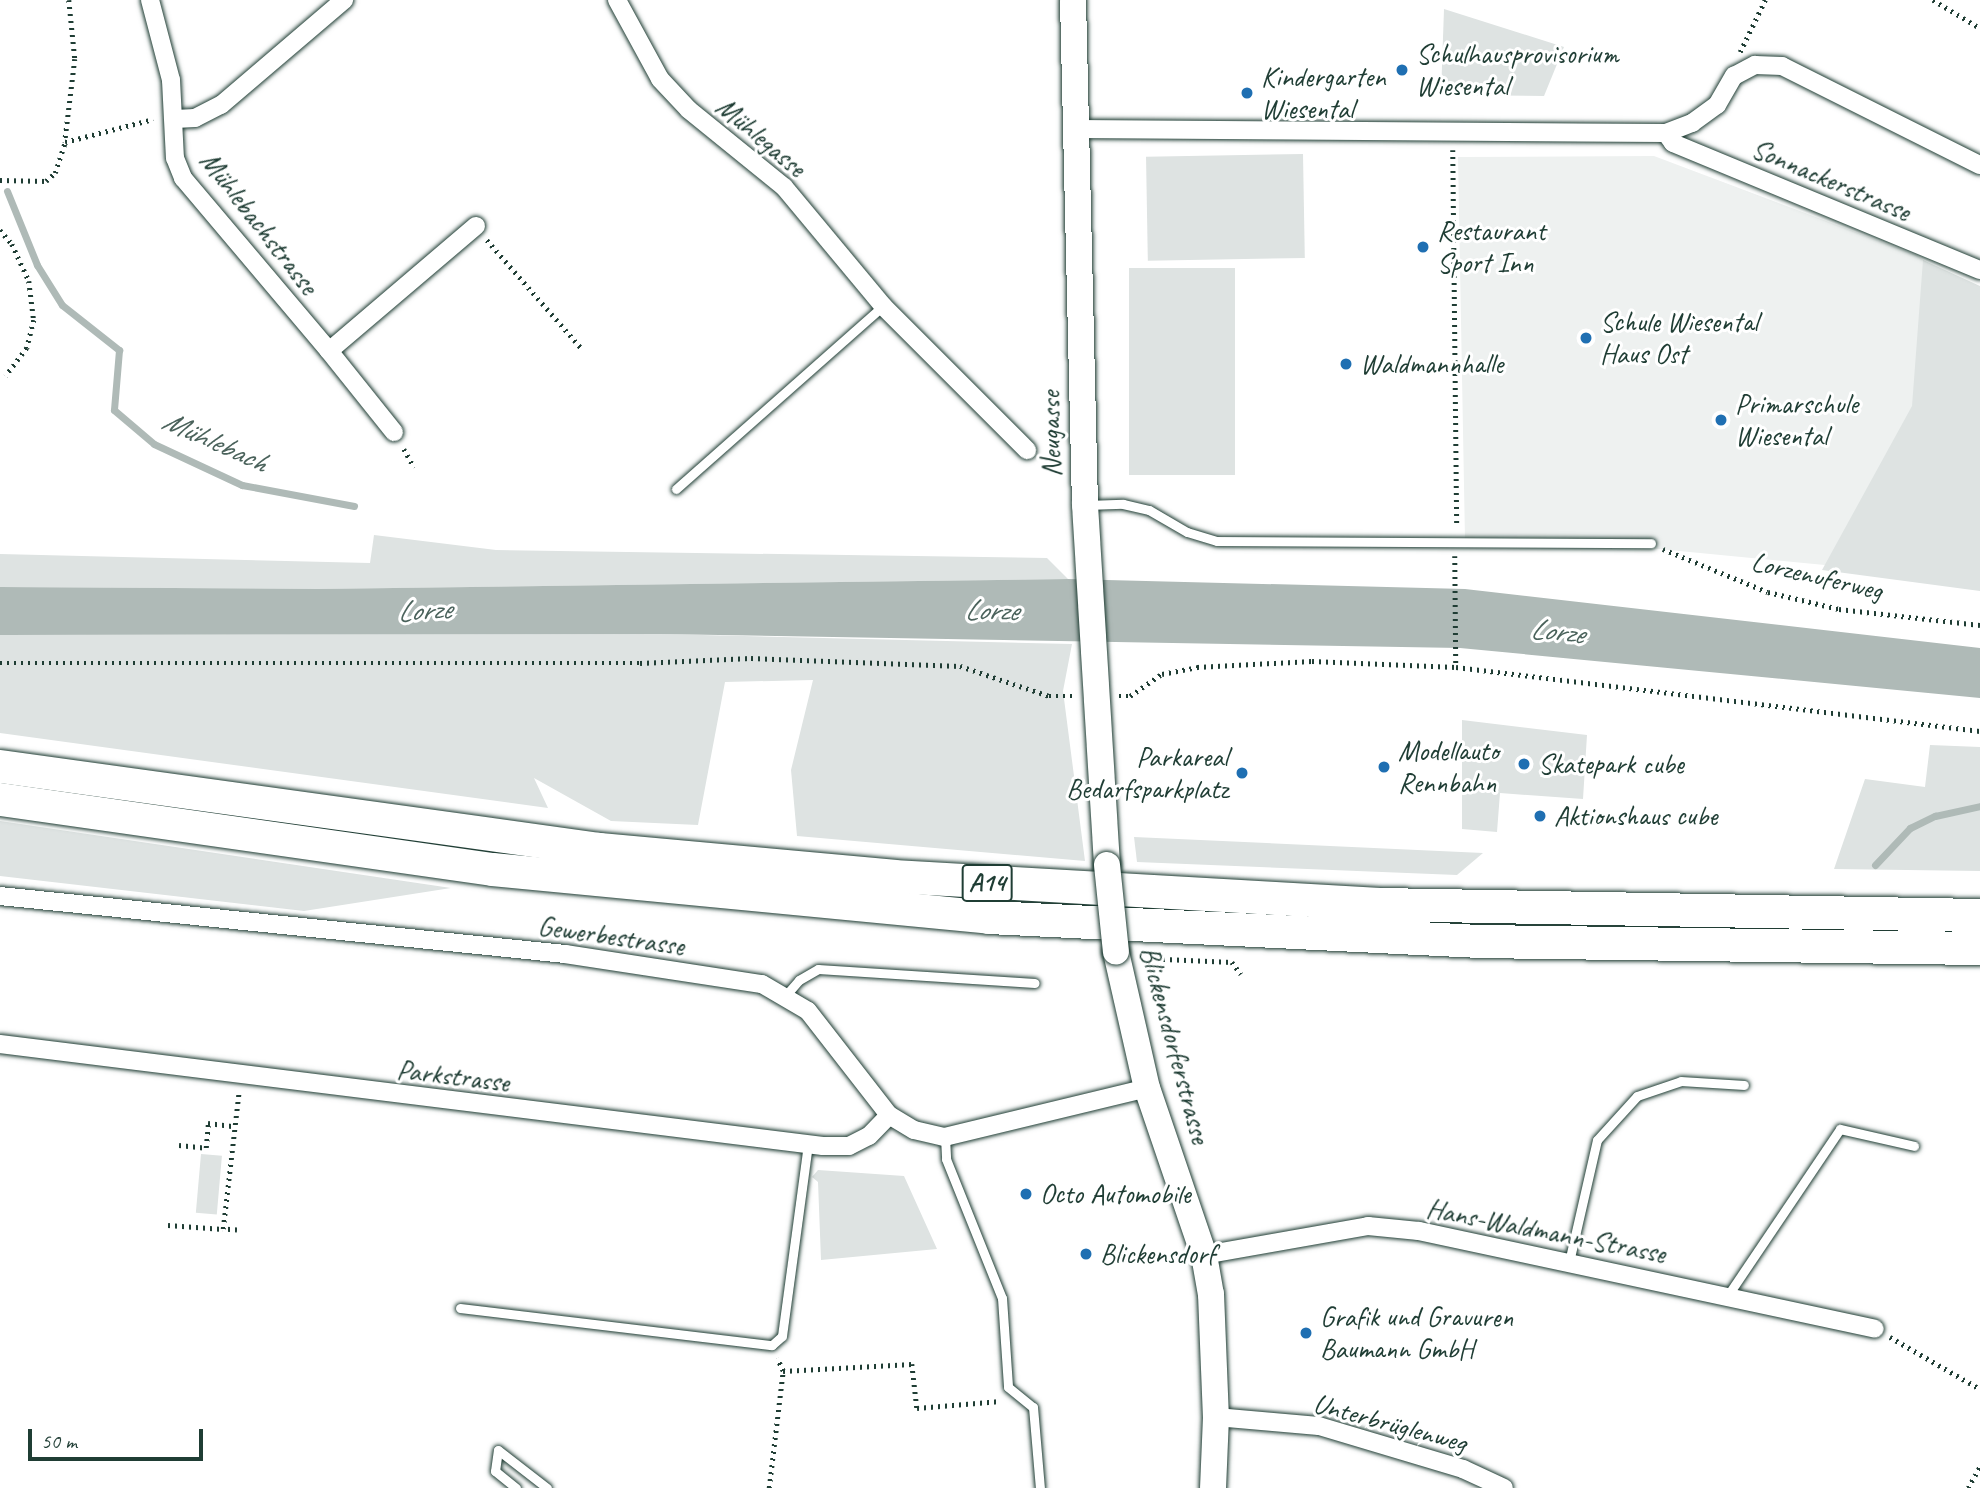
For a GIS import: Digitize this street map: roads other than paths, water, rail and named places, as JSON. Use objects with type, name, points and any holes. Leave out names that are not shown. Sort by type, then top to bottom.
[{"type":"highway","name":"A14","points":[[0,766],[599,849],[934,879],[1392,905],[1980,915]]},
{"type":"highway","name":"A14","points":[[0,799],[492,869],[989,917],[1478,941],[1980,948]]},
{"type":"street","name":"Mühlebachstrasse","points":[[150,0],[171,80],[175,158],[183,178],[394,432]]},
{"type":"street","name":"Mühlebachstrasse","points":[[174,116],[195,118],[221,105],[344,0]]},
{"type":"street","name":"Mühlegasse","points":[[617,0],[660,79],[689,110],[784,187],[883,306],[1027,450]]},
{"type":"street","name":"Neugasse","points":[[1073,0],[1087,562],[1107,865]]},
{"type":"street","points":[[1076,129],[1453,134],[1666,132],[1692,123],[1717,105],[1734,76],[1755,65],[1782,66],[1980,165]]},
{"type":"street","name":"Sonnackerstrasse","points":[[1666,132],[1674,143],[1980,270]]},
{"type":"street","points":[[328,351],[476,226]]},
{"type":"street","name":"Blickensdorferstrasse","points":[[1107,865],[1147,1088],[1204,1255],[1211,1294],[1216,1417],[1213,1488]]},
{"type":"street","name":"Gewerbestrasse","points":[[0,896],[565,954],[762,984],[786,995],[807,1011],[889,1115],[914,1130],[945,1137],[1147,1088]]},
{"type":"street","name":"Parkstrasse","points":[[0,1044],[808,1144],[849,1146],[869,1136],[889,1115]]},
{"type":"street","name":"Hans-Waldmann-Strasse","points":[[1204,1255],[1368,1226],[1419,1231],[1728,1295],[1875,1329]]},
{"type":"street","name":"Unterbrüglenweg","points":[[1216,1417],[1319,1426],[1463,1469],[1504,1488]]},
{"type":"lane","points":[[676,489],[883,306]]},
{"type":"lane","points":[[1085,505],[1123,504],[1149,510],[1187,532],[1217,541],[1651,543]]},
{"type":"lane","points":[[786,995],[799,980],[818,969],[1035,983]]},
{"type":"lane","points":[[1569,1262],[1597,1140],[1637,1096],[1681,1081],[1744,1085]]},
{"type":"lane","points":[[1728,1295],[1840,1129],[1914,1146]]},
{"type":"lane","points":[[945,1137],[946,1159],[1002,1298],[1008,1387],[1034,1407],[1040,1488]]},
{"type":"lane","points":[[460,1308],[772,1345],[782,1336],[808,1144]]},
{"type":"lane","points":[[516,1488],[495,1471],[498,1450],[547,1488]]},
{"type":"water","name":"Lorze","points":[[1068,579],[1465,589],[1980,648],[1980,698],[1460,648],[660,634],[0,635],[0,587],[318,589]]},
{"type":"waterway","name":"Mühlebach","points":[[7,191],[37,265],[62,305],[119,350],[114,410],[154,444],[242,485],[354,506]]},
{"type":"waterway","points":[[1875,865],[1910,828],[1935,816],[1980,806]]},
{"type":"place","name":"Schulhausprovisorium Wiesental","points":[[1402,70]]},
{"type":"place","name":"Kindergarten Wiesental","points":[[1247,93]]},
{"type":"place","name":"Restaurant Sport Inn","points":[[1423,247]]},
{"type":"place","name":"Schule Wiesental Haus Ost","points":[[1586,338]]},
{"type":"place","name":"Waldmannhalle","points":[[1346,364]]},
{"type":"place","name":"Primarschule Wiesental","points":[[1721,420]]},
{"type":"place","name":"Skatepark cube","points":[[1524,764]]},
{"type":"place","name":"Modellauto Rennbahn","points":[[1384,767]]},
{"type":"place","name":"Parkareal Bedarfsparkplatz","points":[[1242,773]]},
{"type":"place","name":"Aktionshaus cube","points":[[1540,816]]},
{"type":"place","name":"Octo Automobile","points":[[1026,1194]]},
{"type":"place","name":"Blickensdorf","points":[[1086,1254]]},
{"type":"place","name":"Grafik und Gravuren Baumann GmbH","points":[[1306,1333]]}]
